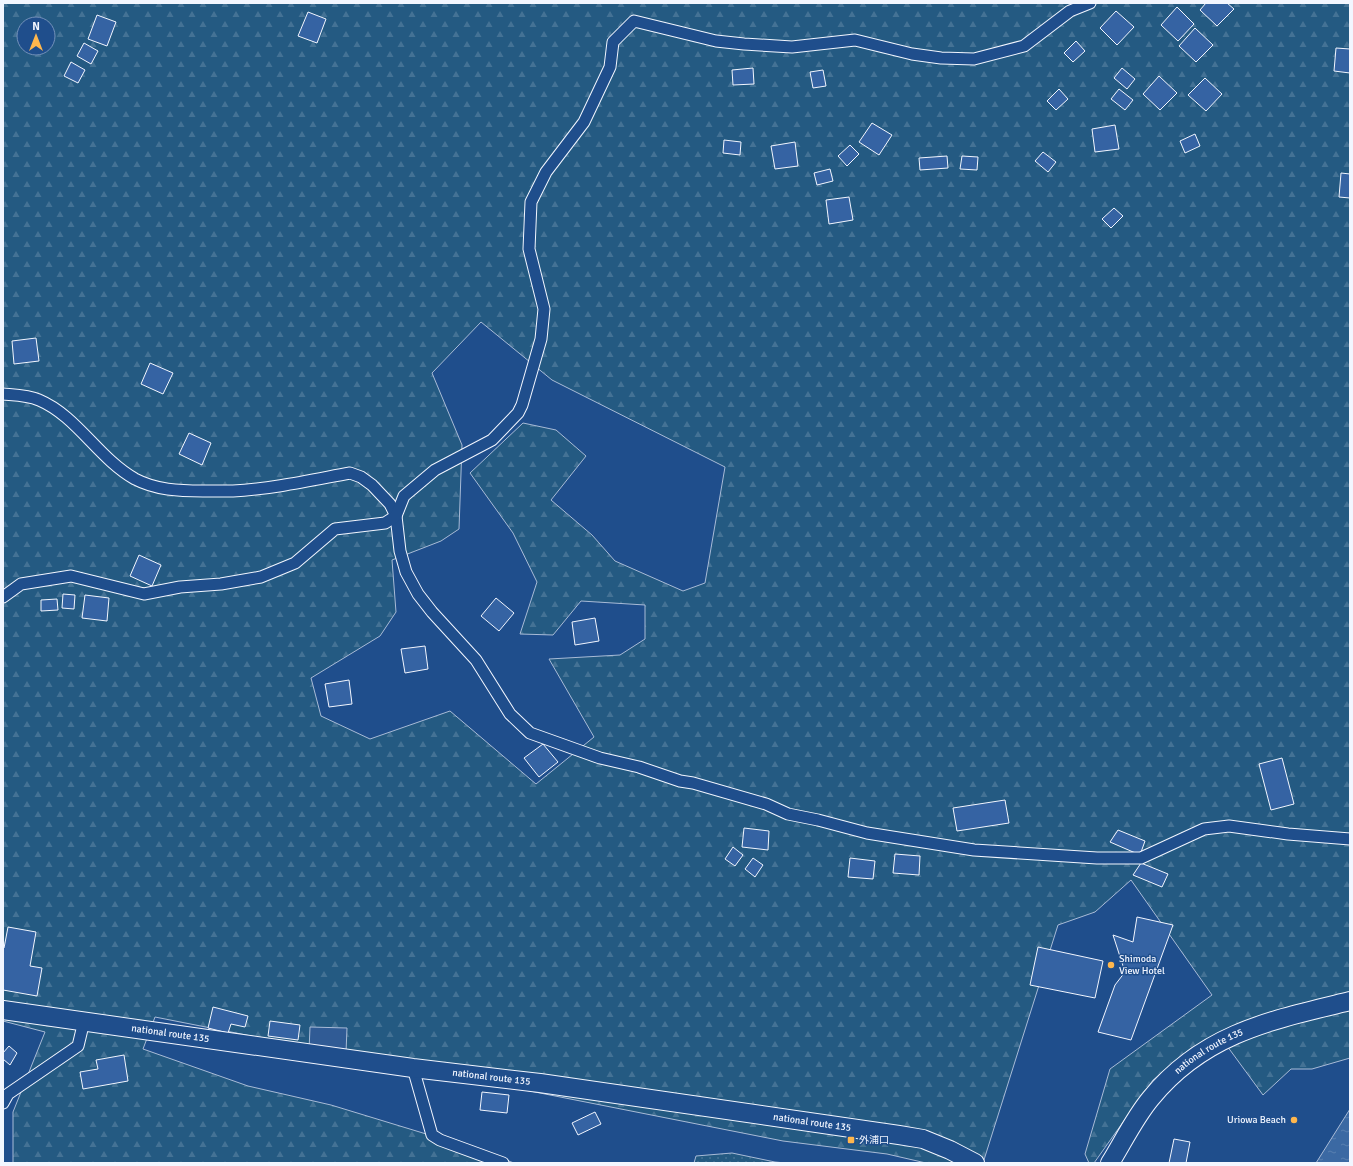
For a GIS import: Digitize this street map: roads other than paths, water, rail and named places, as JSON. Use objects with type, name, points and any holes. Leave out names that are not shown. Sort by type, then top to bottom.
[{"type":"highway","name":"national route 135","points":[[1110,1163],[1151,1098],[1191,1059],[1222,1040],[1243,1031],[1274,1020],[1350,1001]]},
{"type":"highway","name":"national route 135","points":[[3,1010],[414,1068],[540,1083],[899,1134],[923,1139],[950,1150],[975,1163]]},
{"type":"street","points":[[3,597],[21,584],[71,576],[144,594],[180,587],[221,584],[262,576],[295,563],[335,529],[385,523],[396,516],[404,496],[434,470],[492,440],[518,413],[522,405],[541,339],[544,309],[529,249],[531,202],[546,172],[584,122],[610,67],[613,42],[634,21],[716,41],[792,47],[855,40],[912,54],[941,58],[974,58],[1024,46],[1070,11],[1090,3]]},
{"type":"street","points":[[3,394],[24,395],[38,399],[59,410],[116,466],[135,479],[152,486],[176,491],[234,491],[275,486],[350,473],[361,477],[372,485],[390,504],[396,516],[400,551],[406,572],[418,594],[432,612],[476,660],[510,714],[530,733],[600,758],[639,767],[680,781],[693,783],[766,804],[788,814],[867,833],[974,850],[1097,858],[1141,858],[1204,829],[1229,826],[1288,834],[1350,839]]},
{"type":"street","points":[[3,1103],[8,1094],[78,1046],[84,1021]]},
{"type":"street","points":[[414,1068],[432,1135],[440,1140],[503,1163]]},
{"type":"water","points":[[1350,1109],[1350,1163],[1316,1163]]},
{"type":"place","name":"Shimoda View Hotel","points":[[1111,965]]},
{"type":"place","name":"Uriowa Beach","points":[[1294,1120]]},
{"type":"place","name":"外浦口","points":[[851,1140]]}]
